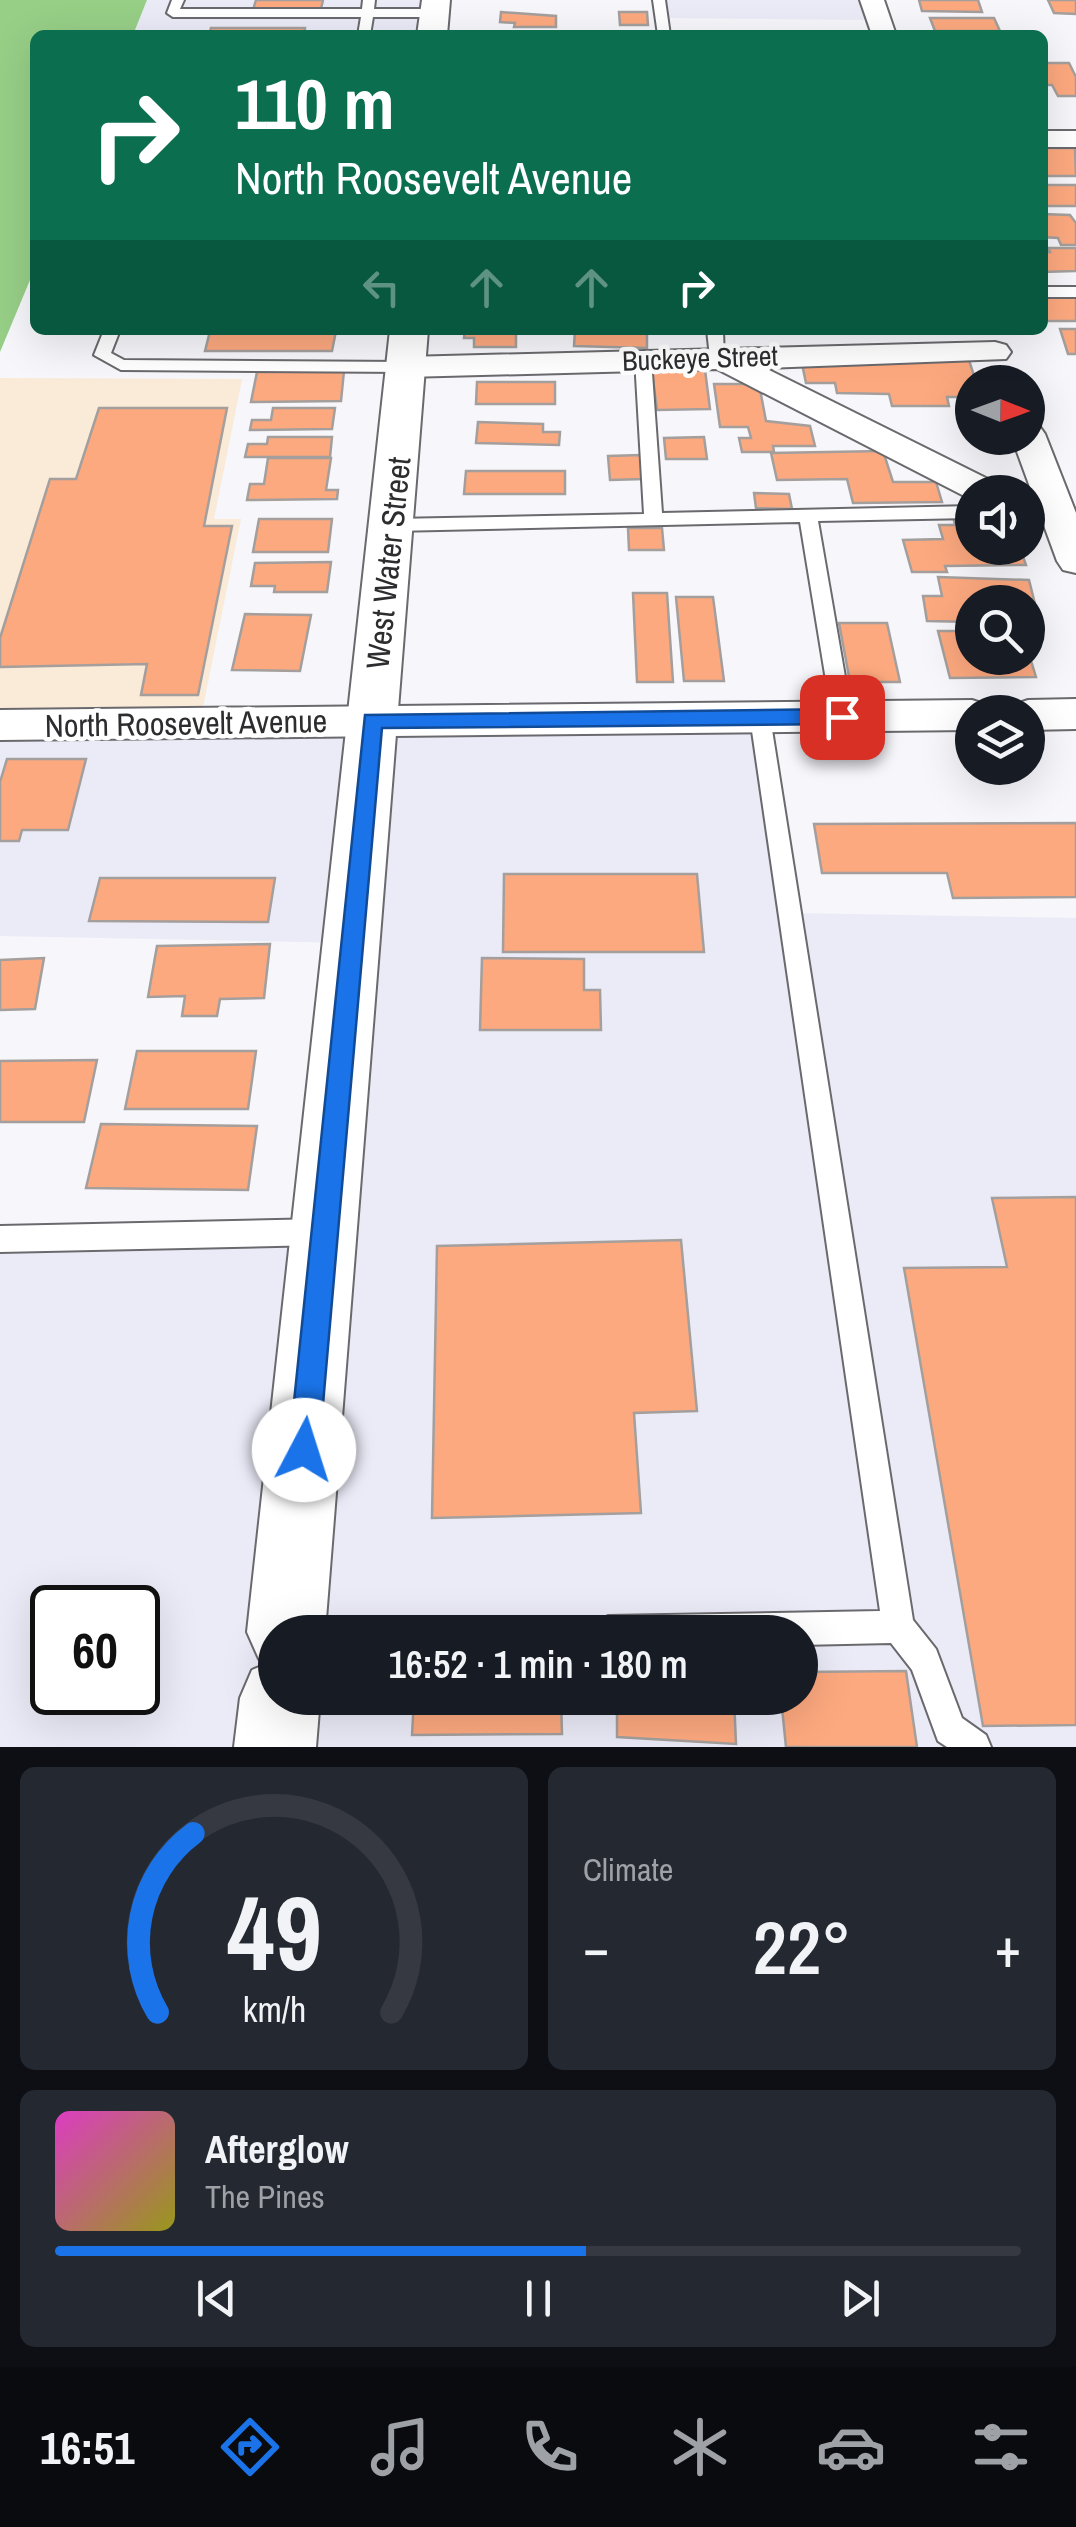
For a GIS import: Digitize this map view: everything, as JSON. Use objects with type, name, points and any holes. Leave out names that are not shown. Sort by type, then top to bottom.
[{"type":"main road","name":"West Water Street","points":[[288,1615],[408,348]]},
{"type":"main road","points":[[276,1747],[279,1715]]},
{"type":"street","points":[[872,0],[882,30]]},
{"type":"street","points":[[1048,139],[1076,139]]},
{"type":"street","points":[[685,335],[716,344],[955,475]]},
{"type":"street","points":[[991,341],[1000,365]]},
{"type":"street","name":"Buckeye Street","points":[[408,348],[643,359],[716,344],[991,341]]},
{"type":"street","points":[[1036,455],[1076,561]]},
{"type":"street","points":[[1045,715],[1076,714]]},
{"type":"street","name":"North Roosevelt Avenue","points":[[0,725],[955,715]]},
{"type":"lane","points":[[178,0],[173,14],[368,7],[434,16]]},
{"type":"lane","points":[[659,0],[663,30]]},
{"type":"lane","points":[[1048,292],[1076,292]]},
{"type":"lane","points":[[110,335],[102,355],[121,366],[408,348]]},
{"type":"lane","points":[[643,359],[654,519]]},
{"type":"lane","points":[[392,525],[955,512]]},
{"type":"lane","points":[[808,516],[842,717]]},
{"type":"lane","points":[[760,717],[898,1627],[926,1660],[950,1729],[974,1747]]},
{"type":"lane","points":[[0,1240],[324,1232]]},
{"type":"lane","points":[[818,1628],[898,1627]]},
{"type":"shaded area","points":[[147,0],[436,0],[433,30],[135,30]]},
{"type":"shaded area","points":[[659,0],[872,0],[879,20],[662,18]]},
{"type":"shaded area","points":[[0,378],[242,379],[214,519],[241,519],[200,722],[0,725]]},
{"type":"shaded area","points":[[760,717],[793,913],[1076,918],[1076,1747],[0,1747],[0,1239],[324,1232],[351,943],[0,936],[0,725]]},
{"type":"green space","points":[[0,0],[147,0],[135,30],[30,30],[30,280],[0,352]]},
{"type":"building","points":[[256,0],[323,0],[321,9],[253,10]]},
{"type":"building","points":[[919,0],[978,0],[982,12],[922,11]]},
{"type":"building","points":[[1048,0],[1076,0],[1076,14],[1054,13]]},
{"type":"building","points":[[501,12],[556,16],[556,27],[514,27],[515,23],[500,22]]},
{"type":"building","points":[[619,12],[647,12],[648,25],[620,25]]},
{"type":"building","points":[[930,18],[994,18],[1000,30],[935,30]]},
{"type":"building","points":[[211,28],[305,28],[305,30]]},
{"type":"building","points":[[1048,63],[1069,63],[1076,77],[1076,96],[1058,96],[1048,85]]},
{"type":"building","points":[[1048,148],[1075,148],[1076,176],[1048,176]]},
{"type":"building","points":[[1048,185],[1076,185],[1076,206],[1048,206]]},
{"type":"building","points":[[1048,214],[1070,215],[1076,223],[1076,245],[1061,245],[1058,238],[1048,237]]},
{"type":"building","points":[[1048,248],[1076,248],[1076,271],[1048,272]]},
{"type":"building","points":[[1076,288],[1076,321],[1048,321],[1048,290]]},
{"type":"building","points":[[1060,329],[1076,329],[1076,354],[1068,354]]},
{"type":"building","points":[[209,335],[335,335],[332,351],[205,351]]},
{"type":"building","points":[[516,335],[516,347],[474,347],[474,338],[464,338]]},
{"type":"building","points":[[575,335],[647,335],[647,348],[574,346]]},
{"type":"building","points":[[801,359],[969,360],[971,365],[955,365],[955,397],[947,397],[949,406],[892,406],[889,394],[837,393],[835,383],[806,383]]},
{"type":"building","points":[[705,370],[710,409],[657,410],[652,371]]},
{"type":"building","points":[[344,371],[341,401],[251,402],[257,372]]},
{"type":"building","points":[[477,382],[555,382],[555,404],[476,404]]},
{"type":"building","points":[[714,384],[759,384],[766,421],[810,426],[815,446],[773,446],[774,452],[742,452],[739,438],[751,438],[748,427],[720,427]]},
{"type":"building","points":[[99,408],[227,408],[204,526],[232,526],[198,695],[141,695],[147,664],[0,667],[0,638],[50,479],[76,479]]},
{"type":"building","points":[[273,408],[335,408],[332,429],[250,430],[252,420],[271,420]]},
{"type":"building","points":[[478,422],[543,424],[543,432],[560,432],[559,445],[476,443]]},
{"type":"building","points":[[268,437],[332,437],[330,457],[245,457],[248,444],[267,444]]},
{"type":"building","points":[[704,437],[707,459],[666,459],[664,438]]},
{"type":"building","points":[[883,451],[893,482],[936,482],[942,502],[853,503],[847,479],[777,480],[771,453]]},
{"type":"building","points":[[641,455],[644,479],[610,480],[608,456]]},
{"type":"building","points":[[268,458],[331,458],[326,490],[338,490],[337,499],[247,500],[250,484],[264,484]]},
{"type":"building","points":[[466,471],[565,471],[565,494],[464,494]]},
{"type":"building","points":[[754,493],[789,494],[792,509],[756,508]]},
{"type":"building","points":[[259,519],[332,519],[328,552],[253,552]]},
{"type":"building","points":[[939,525],[955,525],[955,565],[1026,565],[945,566],[947,572],[912,572],[903,540],[943,539]]},
{"type":"building","points":[[628,528],[662,528],[664,550],[629,550]]},
{"type":"building","points":[[331,562],[327,592],[274,592],[275,586],[251,586],[255,563]]},
{"type":"building","points":[[938,577],[1029,580],[1030,585],[955,585],[955,622],[927,621],[923,596],[942,596]]},
{"type":"building","points":[[633,593],[667,593],[673,682],[637,682]]},
{"type":"building","points":[[676,597],[713,597],[724,681],[684,681]]},
{"type":"building","points":[[245,614],[311,615],[300,671],[232,670]]},
{"type":"building","points":[[839,623],[887,623],[900,682],[850,682]]},
{"type":"building","points":[[938,631],[955,631],[955,675],[1036,677],[950,678]]},
{"type":"building","points":[[7,759],[86,759],[68,830],[22,830],[19,841],[0,841],[0,782]]},
{"type":"building","points":[[1076,823],[1076,897],[953,898],[947,873],[822,873],[814,824]]},
{"type":"building","points":[[504,874],[697,874],[704,952],[503,952]]},
{"type":"building","points":[[100,878],[275,878],[268,922],[89,921]]},
{"type":"building","points":[[270,944],[264,998],[220,999],[217,1016],[182,1016],[185,996],[148,997],[157,946]]},
{"type":"building","points":[[44,958],[35,1009],[0,1010],[0,960]]},
{"type":"building","points":[[482,958],[584,959],[584,990],[600,990],[601,1030],[480,1030]]},
{"type":"building","points":[[137,1051],[256,1051],[248,1109],[125,1109]]},
{"type":"building","points":[[97,1060],[84,1122],[0,1122],[0,1061]]},
{"type":"building","points":[[101,1124],[257,1126],[248,1190],[86,1188]]},
{"type":"building","points":[[1076,1197],[1076,1725],[983,1726],[904,1268],[1007,1267],[992,1198]]},
{"type":"building","points":[[681,1240],[697,1411],[634,1413],[641,1513],[432,1518],[437,1246]]},
{"type":"building","points":[[906,1671],[917,1747],[786,1747],[783,1715],[818,1715],[818,1672]]},
{"type":"building","points":[[413,1715],[561,1715],[562,1734],[412,1735]]},
{"type":"building","points":[[617,1715],[735,1715],[736,1744],[617,1737]]},
{"type":"route","points":[[304,1450],[372,720],[842,717]]}]
